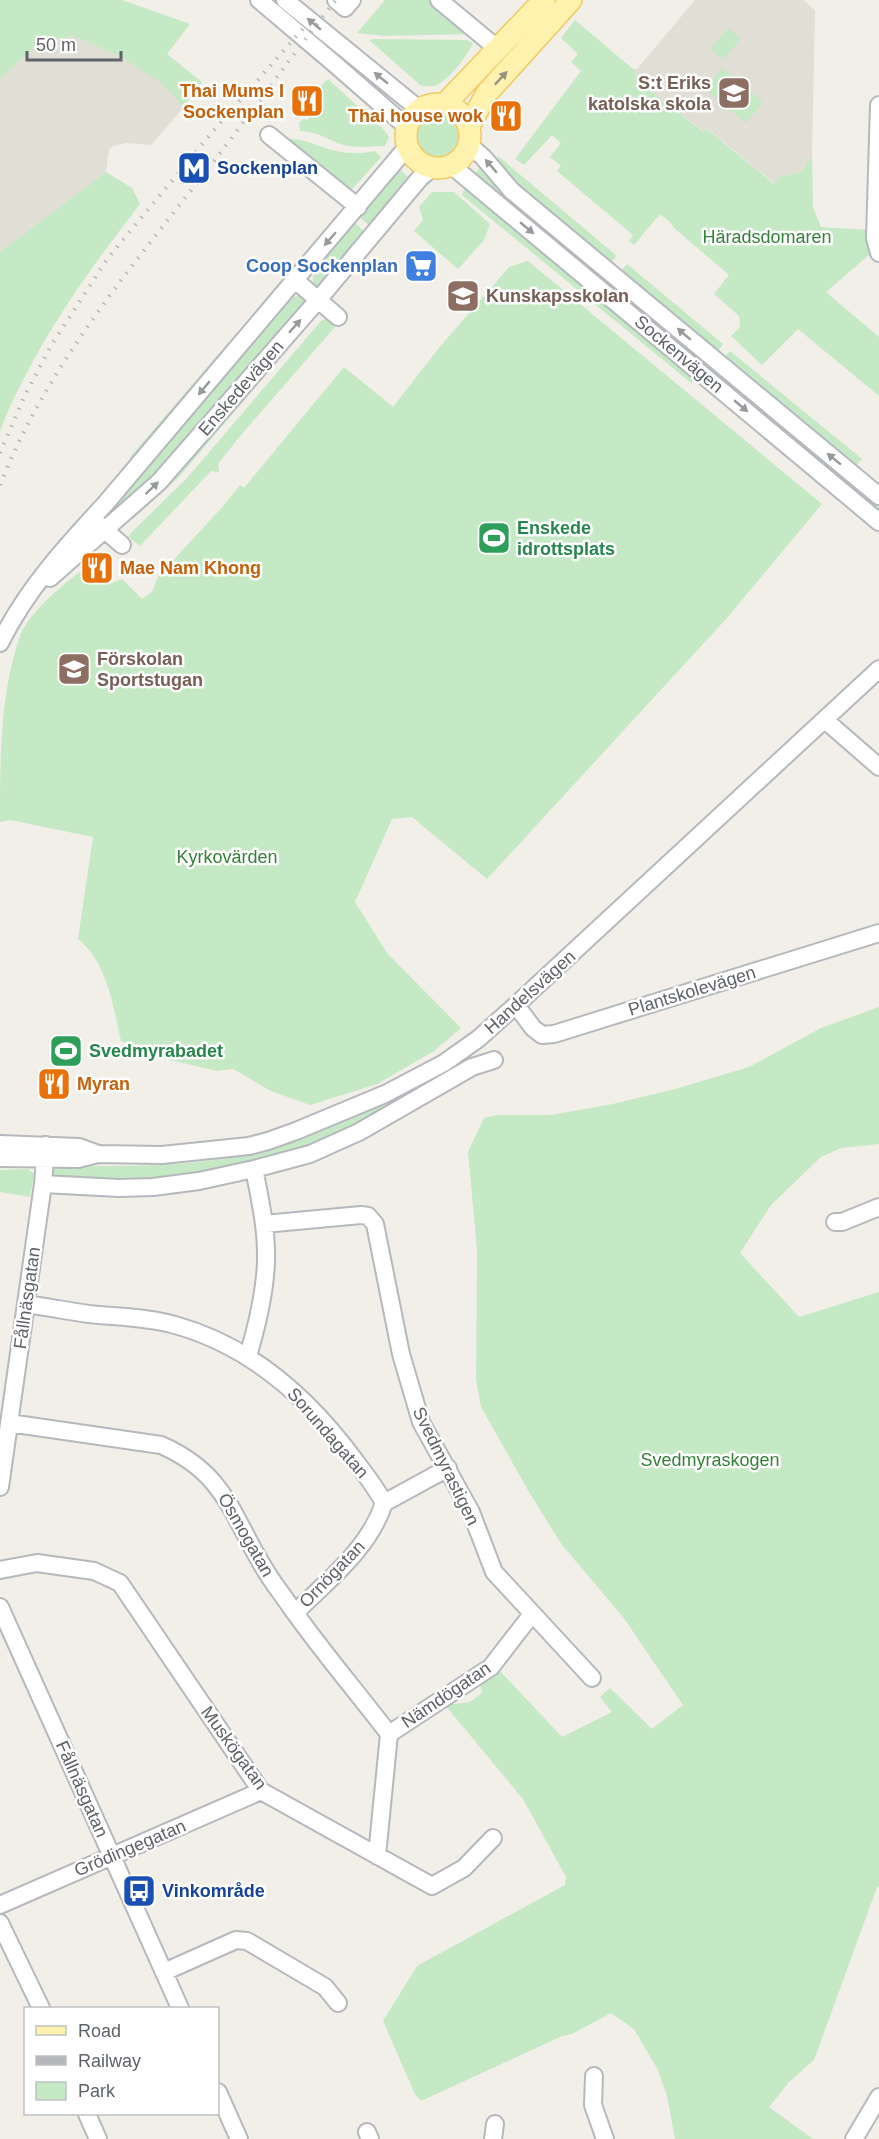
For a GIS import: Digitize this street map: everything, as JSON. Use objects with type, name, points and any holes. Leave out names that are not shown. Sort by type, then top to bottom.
[{"type":"main road","points":[[469,136],[459,112],[444,105],[428,106],[420,110],[412,118],[408,137],[418,160],[442,166],[462,157],[488,93],[571,0]]},
{"type":"main road","points":[[444,105],[541,1]]},
{"type":"street","points":[[259,0],[330,60],[408,137]]},
{"type":"street","points":[[276,15],[286,0],[420,110]]},
{"type":"street","points":[[336,0],[345,8],[352,0]]},
{"type":"street","points":[[439,0],[498,49]]},
{"type":"street","points":[[879,105],[875,238],[879,253]]},
{"type":"street","points":[[268,135],[358,207]]},
{"type":"street","name":"Sockenvägen","points":[[469,136],[483,157],[512,191],[879,496]]},
{"type":"street","name":"Enskedevägen","points":[[0,643],[12,618],[31,591],[358,207],[408,137]]},
{"type":"street","name":"Sockenvägen","points":[[442,166],[879,522]]},
{"type":"street","name":"Enskedevägen","points":[[31,591],[54,576],[159,482],[318,300],[420,178],[442,166]]},
{"type":"street","points":[[295,280],[338,318]]},
{"type":"street","points":[[92,519],[122,545]]},
{"type":"street","name":"Handelsvägen","points":[[0,1158],[80,1147],[98,1154],[162,1155],[249,1146],[297,1131],[385,1094],[444,1063],[478,1039],[516,1005],[879,669]]},
{"type":"street","points":[[825,720],[879,767]]},
{"type":"street","name":"Plantskolevägen","points":[[516,1005],[533,1028],[542,1035],[554,1034],[879,933]]},
{"type":"street","name":"Handelsvägen","points":[[43,1184],[119,1188],[153,1187],[199,1181],[310,1154],[359,1132],[472,1067],[494,1059]]},
{"type":"street","name":"Handelsvägen","points":[[0,1144],[46,1152]]},
{"type":"street","name":"Fållnäsgatan","points":[[0,1486],[46,1152]]},
{"type":"street","points":[[248,1356],[255,1332],[266,1262],[264,1224],[254,1169]]},
{"type":"street","points":[[835,1222],[842,1222],[879,1207]]},
{"type":"street","name":"Svedmyrastigen","points":[[264,1224],[361,1215],[368,1216],[375,1224],[401,1354],[422,1422],[471,1512],[494,1572],[592,1678]]},
{"type":"street","name":"Sorundagatan","points":[[26,1304],[88,1314],[140,1318],[175,1325],[248,1356],[285,1382],[307,1403],[346,1448],[384,1503]]},
{"type":"street","name":"Ösmogatan","points":[[9,1423],[161,1445],[187,1458],[202,1469],[229,1501],[264,1569],[295,1613],[389,1734]]},
{"type":"street","points":[[384,1503],[448,1468]]},
{"type":"street","name":"Ornögatan","points":[[295,1613],[356,1552],[380,1516],[384,1503]]},
{"type":"street","name":"Muskögatan","points":[[0,1570],[37,1563],[94,1571],[120,1583],[261,1791],[432,1886],[464,1868],[493,1838]]},
{"type":"street","name":"Fållnäsgatan","points":[[0,1607],[180,2007]]},
{"type":"street","name":"Nämdögatan","points":[[377,1856],[389,1734],[491,1667],[532,1614]]},
{"type":"street","name":"Grödingegatan","points":[[0,1905],[261,1791]]},
{"type":"street","points":[[0,1923],[41,2007]]},
{"type":"street","points":[[164,1972],[236,1940],[247,1941],[325,1987],[338,2003]]},
{"type":"street","points":[[594,2076],[593,2105],[605,2139]]},
{"type":"street","points":[[219,2093],[239,2139]]},
{"type":"street","points":[[854,2139],[879,2097]]},
{"type":"street","points":[[87,2115],[98,2139]]},
{"type":"shaded area","name":"S:t Eriks katolska skola","points":[[695,0],[803,0],[815,10],[812,154],[802,171],[780,177],[775,184],[708,129],[704,132],[641,83],[633,69],[637,69]]},
{"type":"shaded area","points":[[73,36],[119,56],[161,82],[184,107],[151,145],[126,143],[109,149],[106,172],[0,252],[0,79],[40,42]]},
{"type":"green space","points":[[0,0],[122,0],[190,24],[167,54],[202,82],[184,107],[160,82],[119,56],[73,36],[40,42],[0,79]]},
{"type":"green space","points":[[385,0],[431,0],[472,34],[385,36],[357,33]]},
{"type":"green space","name":"Häradsdomaren","points":[[575,20],[633,69],[641,83],[703,132],[707,129],[774,184],[780,177],[802,171],[812,154],[813,207],[821,227],[868,230],[870,254],[826,292],[879,337],[879,396],[798,329],[762,365],[731,336],[740,327],[739,316],[714,294],[729,275],[660,214],[634,245],[629,241],[633,235],[557,171],[561,166],[550,157],[561,143],[552,135],[524,165],[515,159],[581,71],[571,62],[578,54],[561,38]]},
{"type":"green space","points":[[728,28],[741,38],[723,60],[710,49]]},
{"type":"green space","points":[[369,40],[467,40],[473,43],[451,74],[434,86],[429,86],[420,85]]},
{"type":"green space","points":[[722,68],[763,102],[746,123],[705,89]]},
{"type":"green space","points":[[328,79],[385,131],[389,137],[385,146],[346,146],[317,134],[300,131],[299,123],[304,119],[308,120],[314,110],[320,87]]},
{"type":"green space","points":[[437,115],[445,116],[452,121],[457,128],[457,144],[452,151],[445,156],[437,157],[429,156],[422,151],[417,144],[416,136],[417,128],[422,121],[429,116]]},
{"type":"green space","points":[[289,139],[302,140],[341,152],[375,151],[381,157],[348,194],[286,143]]},
{"type":"green space","points":[[498,156],[617,256],[611,262],[524,189],[511,182],[495,160]]},
{"type":"green space","points":[[482,166],[710,361],[703,369],[473,175]]},
{"type":"green space","points":[[399,169],[410,179],[370,226],[359,217]]},
{"type":"green space","points":[[106,172],[132,188],[140,204],[96,262],[55,323],[18,389],[0,432],[0,252]]},
{"type":"green space","points":[[465,185],[699,375],[691,383],[462,195]]},
{"type":"green space","points":[[432,192],[454,192],[490,224],[484,240],[458,269],[414,231],[423,220],[419,207]]},
{"type":"green space","points":[[354,222],[365,232],[316,287],[313,281],[313,271]]},
{"type":"green space","name":"Enskede idrottsplats","points":[[528,261],[822,504],[726,619],[487,879],[412,817],[392,819],[355,902],[387,953],[461,1028],[434,1051],[377,1084],[310,1105],[271,1091],[233,1069],[217,1071],[166,1059],[121,1041],[112,999],[102,972],[88,949],[78,939],[93,837],[10,820],[0,822],[1,749],[5,700],[9,676],[22,631],[42,605],[83,569],[99,577],[108,585],[122,579],[142,599],[152,592],[158,577],[240,485],[244,488],[344,367],[393,407],[439,348],[509,267]]},
{"type":"green space","points":[[627,264],[723,344],[716,354],[694,331],[621,271]]},
{"type":"green space","points":[[302,295],[307,300],[165,465],[120,509],[113,504],[289,298]]},
{"type":"green space","points":[[327,318],[335,327],[241,435],[218,464],[219,472],[211,471],[140,546],[129,537],[188,477],[321,321]]},
{"type":"green space","points":[[228,343],[230,345],[132,460],[130,457]]},
{"type":"green space","points":[[730,351],[862,459],[855,466],[742,371],[730,367],[722,360]]},
{"type":"green space","points":[[273,360],[276,363],[178,478],[133,519],[132,516]]},
{"type":"green space","points":[[716,369],[879,504],[879,515],[710,376]]},
{"type":"green space","name":"Svedmyraskogen","points":[[879,1007],[879,1144],[841,1148],[821,1157],[771,1205],[740,1253],[799,1317],[879,1292],[879,1886],[814,2060],[789,2082],[769,2107],[813,2139],[675,2139],[667,2096],[658,2070],[634,2029],[611,2013],[572,2034],[562,2036],[421,2101],[415,2094],[383,2021],[417,1966],[565,1885],[566,1877],[523,1799],[445,1705],[470,1702],[482,1693],[480,1684],[499,1670],[562,1737],[612,1712],[600,1697],[610,1688],[652,1729],[683,1705],[623,1617],[562,1545],[481,1407],[476,1380],[477,1250],[468,1152],[484,1118],[498,1115],[551,1115],[613,1104],[675,1089],[749,1067],[821,1028]]},
{"type":"green space","points":[[471,1056],[473,1060],[374,1117],[316,1143],[255,1162],[161,1179],[119,1181],[52,1177],[51,1168],[55,1166],[182,1163],[257,1152],[394,1098]]},
{"type":"green space","points":[[28,1169],[34,1174],[30,1197],[0,1192],[0,1170]]},
{"type":"railway","points":[[0,485],[19,441],[41,400],[92,320],[336,0]]},
{"type":"railway","points":[[0,453],[24,397],[52,344],[108,258],[214,130],[307,24]]},
{"type":"place","name":"S:t Eriks katolska skola","points":[[734,93]]},
{"type":"place","name":"Thai Mums I Sockenplan","points":[[307,101]]},
{"type":"place","name":"Thai house wok","points":[[506,116]]},
{"type":"place","name":"Sockenplan","points":[[194,168]]},
{"type":"place","name":"Coop Sockenplan","points":[[421,266]]},
{"type":"place","name":"Kunskapsskolan","points":[[463,296]]},
{"type":"place","name":"Enskede idrottsplats","points":[[494,538]]},
{"type":"place","name":"Mae Nam Khong","points":[[97,568]]},
{"type":"place","name":"Förskolan Sportstugan","points":[[74,669]]},
{"type":"place","name":"Svedmyrabadet","points":[[66,1051]]},
{"type":"place","name":"Myran","points":[[54,1084]]},
{"type":"place","name":"Vinkområde","points":[[139,1891]]},
{"type":"park label","name":"Kyrkovärden","points":[[227,857]]}]
